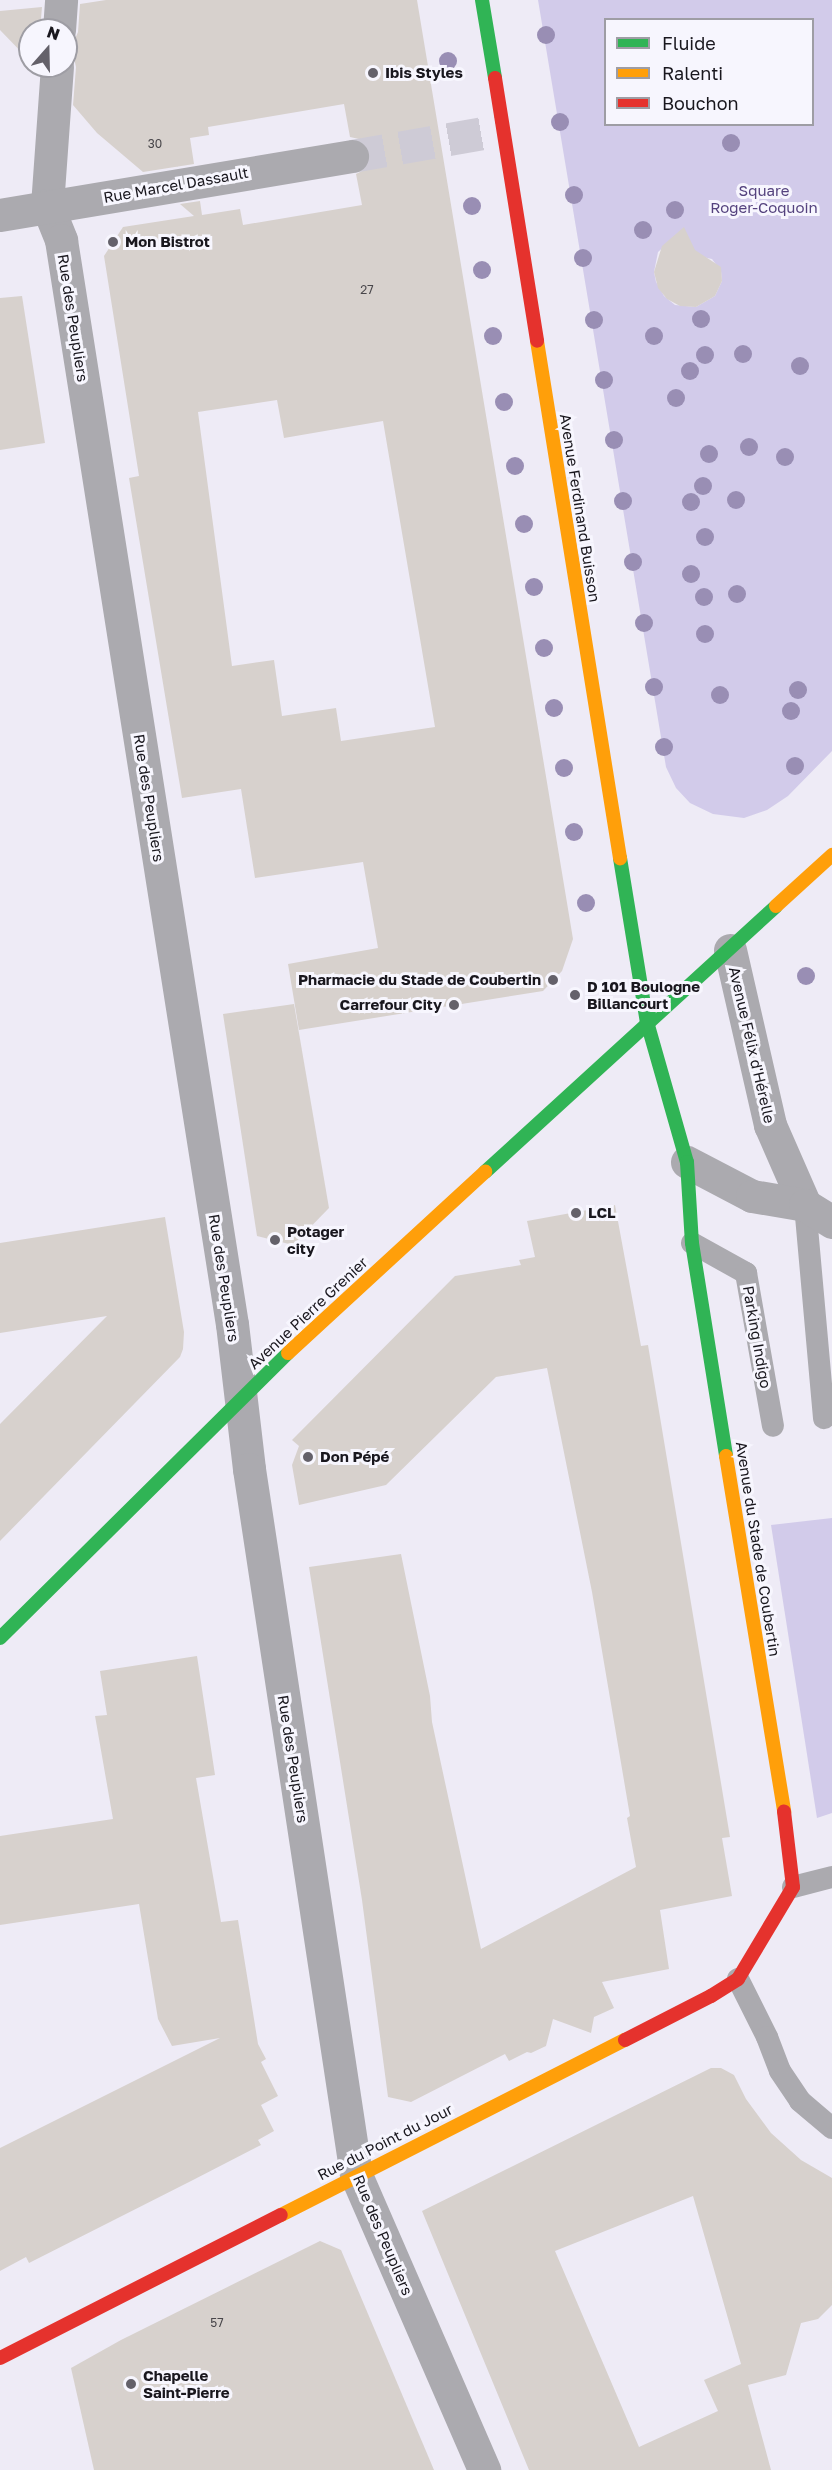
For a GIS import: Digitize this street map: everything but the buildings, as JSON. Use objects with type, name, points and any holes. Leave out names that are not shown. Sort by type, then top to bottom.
[{"type":"street","points":[[60,18],[61,0]]},
{"type":"street","name":"Avenue Ferdinand Buisson","points":[[482,0],[647,1022]]},
{"type":"street","name":"Rue des Peupliers","points":[[56,78],[47,205],[61,240],[232,1323],[249,1469],[356,2175],[484,2470]]},
{"type":"street","name":"Rue Marcel Dassault","points":[[0,215],[47,205],[99,199],[352,156]]},
{"type":"street","name":"Avenue Pierre Grenier","points":[[0,1638],[240,1398],[647,1022],[730,950],[832,855]]},
{"type":"street","name":"Avenue Félix d'Hérelle","points":[[730,950],[770,1125],[805,1205]]},
{"type":"street","points":[[647,1022],[687,1162],[752,1196],[805,1205],[832,1222]]},
{"type":"street","name":"Avenue du Stade de Coubertin","points":[[687,1162],[692,1243],[790,1851],[793,1887]]},
{"type":"street","name":"Rue du Point du Jour","points":[[0,2358],[711,1996],[738,1979],[793,1887]]},
{"type":"lane","points":[[805,1205],[824,1418]]},
{"type":"lane","name":"Parking Indigo","points":[[692,1243],[746,1273],[773,1426]]},
{"type":"lane","points":[[793,1887],[832,1877]]},
{"type":"lane","points":[[738,1979],[767,2037],[780,2071],[800,2101],[832,2128]]},
{"type":"green space","name":"Square Roger-Coquoin","points":[[538,0],[832,0],[832,751],[788,796],[767,810],[744,818],[713,814],[690,803],[676,788],[666,767]],"holes":[[[678,234],[698,256],[712,259],[721,271],[722,281],[715,296],[696,307],[675,305],[664,296],[656,282],[654,272],[658,252]]]},
{"type":"green space","points":[[832,1518],[832,1813],[817,1818],[771,1525]]},
{"type":"tunnel","points":[[352,156],[501,130]]},
{"type":"traffic: fast","points":[[482,0],[495,78]]},
{"type":"traffic: fast","points":[[620,858],[647,1022],[687,1162],[692,1243],[726,1456]]},
{"type":"traffic: fast","points":[[485,1172],[776,906]]},
{"type":"traffic: fast","points":[[0,1638],[288,1353]]},
{"type":"traffic: slow","points":[[537,341],[620,858]]},
{"type":"traffic: slow","points":[[776,906],[832,855]]},
{"type":"traffic: slow","points":[[288,1353],[485,1172]]},
{"type":"traffic: slow","points":[[726,1456],[784,1812]]},
{"type":"traffic: slow","points":[[281,2215],[625,2040]]},
{"type":"traffic: jam","points":[[495,78],[537,341]]},
{"type":"traffic: jam","points":[[625,2040],[711,1996],[738,1979],[793,1887],[784,1812]]},
{"type":"traffic: jam","points":[[0,2358],[281,2215]]},
{"type":"place","name":"Ibis Styles","points":[[373,73]]},
{"type":"place","name":"Mon Bistrot","points":[[113,242]]},
{"type":"place","name":"Pharmacie du Stade de Coubertin","points":[[553,980]]},
{"type":"place","name":"D 101 Boulogne Billancourt","points":[[575,995]]},
{"type":"place","name":"Carrefour City","points":[[454,1005]]},
{"type":"place","name":"LCL","points":[[576,1213]]},
{"type":"place","name":"Potager city","points":[[275,1240]]},
{"type":"place","name":"Don Pépé","points":[[308,1457]]},
{"type":"place","name":"Chapelle Saint-Pierre","points":[[131,2384]]}]
